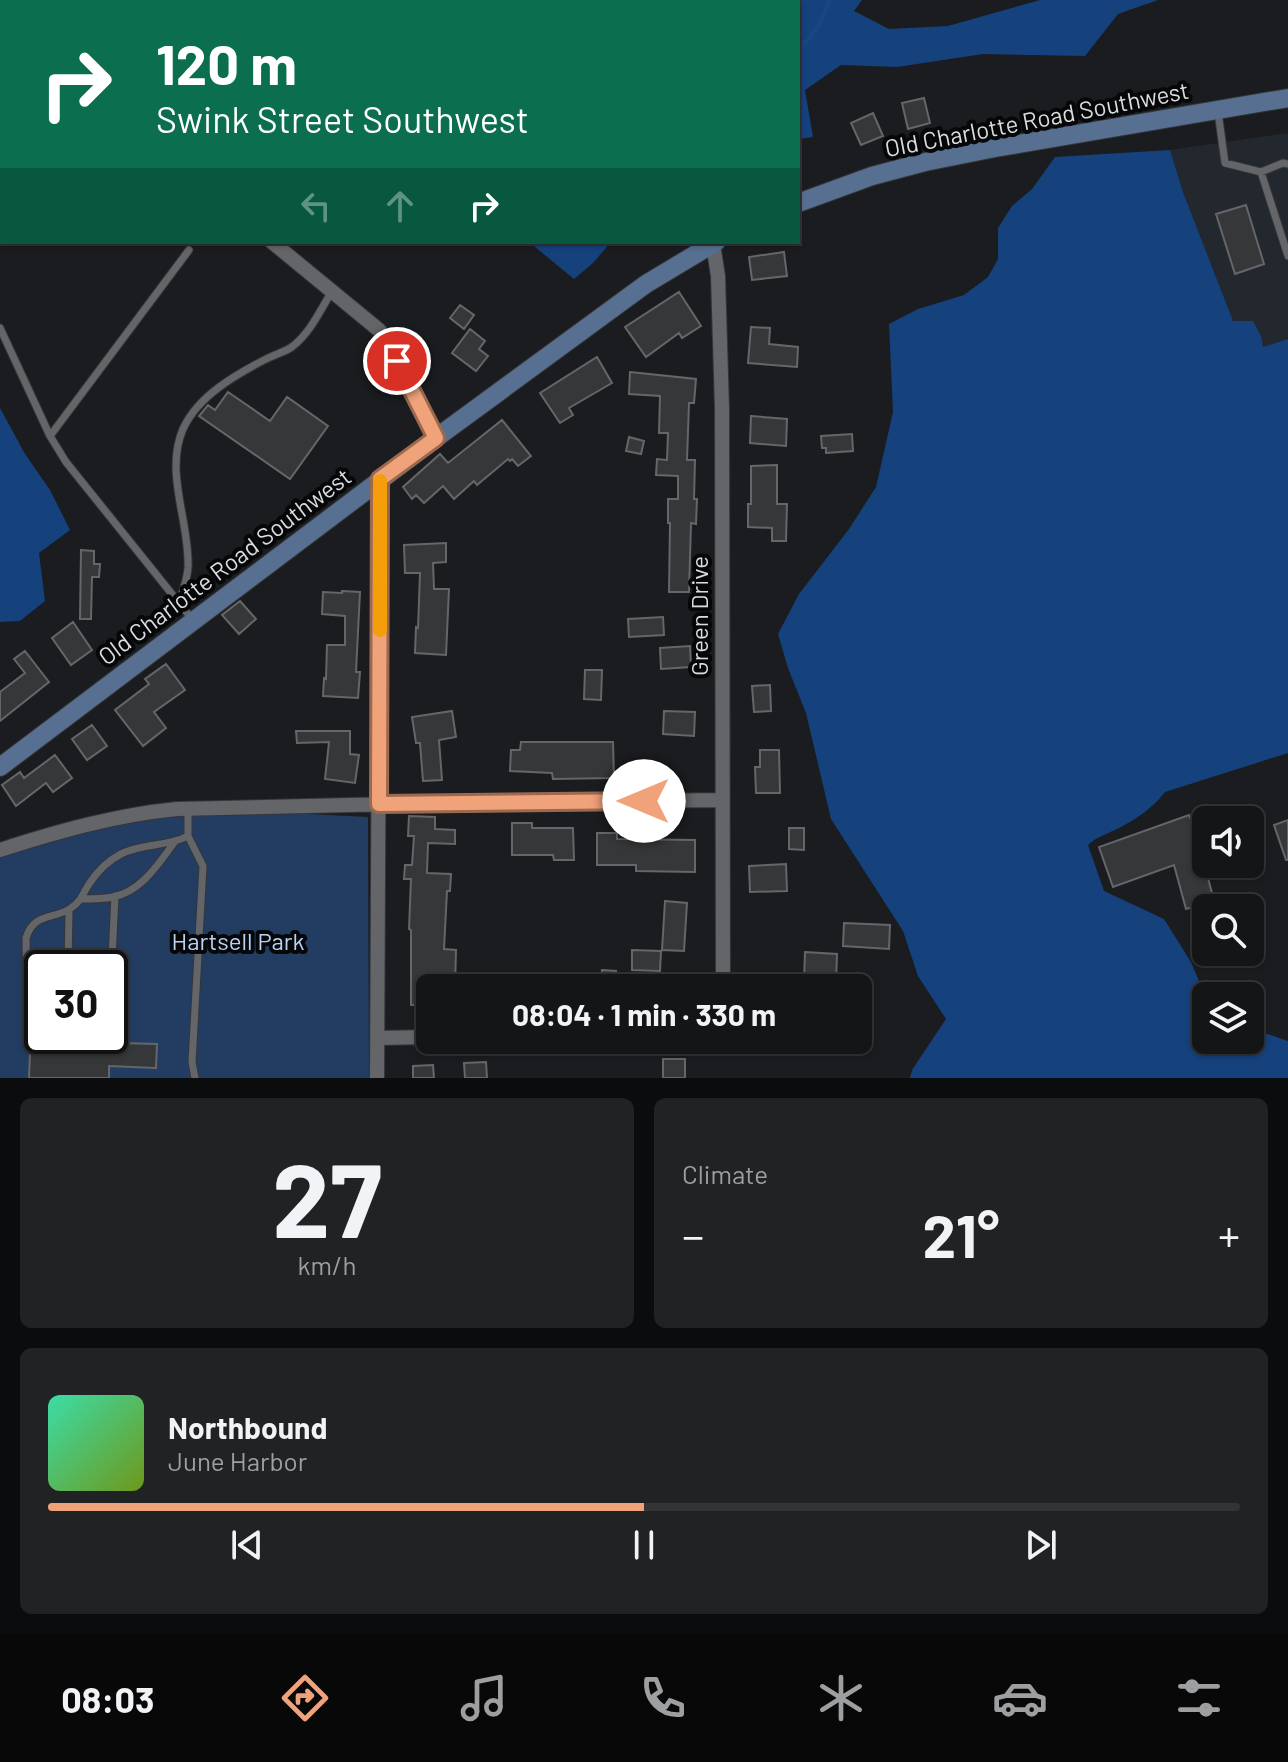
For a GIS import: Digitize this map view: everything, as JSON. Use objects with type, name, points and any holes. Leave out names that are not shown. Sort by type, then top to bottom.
[{"type":"street","name":"Old Charlotte Road Southwest","points":[[800,202],[872,176],[925,162],[1288,98]]},
{"type":"street","points":[[274,244],[379,330],[436,438]]},
{"type":"street","name":"Old Charlotte Road Southwest","points":[[0,767],[380,479],[646,284],[713,244]]},
{"type":"street","name":"Green Drive","points":[[715,244],[722,409],[723,974]]},
{"type":"street","points":[[377,1078],[380,479]]},
{"type":"street","points":[[0,850],[102,820],[188,808],[722,800]]},
{"type":"street","points":[[377,1038],[416,1037]]},
{"type":"lane","points":[[1218,110],[1225,163],[1261,172],[1288,164]]},
{"type":"lane","points":[[1261,172],[1288,256]]},
{"type":"lane","points":[[50,436],[189,250]]},
{"type":"lane","points":[[179,603],[188,567],[175,463],[183,429],[200,403],[237,375],[291,348],[302,338],[332,291]]},
{"type":"lane","points":[[0,328],[50,436],[66,462],[193,621]]},
{"type":"lane","points":[[188,808],[188,836],[203,866],[192,1062],[195,1078]]},
{"type":"lane","points":[[26,950],[29,928],[36,922],[69,910],[81,899],[89,883],[114,858],[125,852],[174,843],[188,836]]},
{"type":"lane","points":[[81,899],[115,896],[133,890],[174,843]]},
{"type":"lane","points":[[112,950],[115,896]]},
{"type":"lane","points":[[68,950],[69,910]]},
{"type":"shaded area","points":[[800,0],[862,0],[854,11],[889,29],[948,26],[1040,0],[1158,0],[1118,14],[1085,56],[983,54],[897,67],[841,65],[805,90],[813,137],[800,139]]},
{"type":"shaded area","points":[[1288,133],[1288,339],[1263,347],[1233,322],[1170,150]]},
{"type":"shaded area","points":[[1170,150],[1233,321],[1253,321],[1263,347],[1288,339],[1288,753],[1165,792],[1137,818],[1088,845],[1104,891],[1164,919],[1191,962],[1199,982],[1192,982],[1192,1054],[1264,1054],[1264,1033],[1288,1041],[1288,1078],[910,1078],[912,1070],[946,1019],[918,976],[903,931],[831,819],[806,713],[778,634],[799,594],[849,529],[876,487],[893,412],[889,324],[918,309],[964,295],[988,277],[998,259],[998,228],[1012,206],[1032,189],[1055,157]]},
{"type":"shaded area","points":[[531,244],[609,244],[574,279]]},
{"type":"shaded area","points":[[0,408],[25,454],[50,490],[70,530],[39,553],[45,601],[20,621],[0,622]]},
{"type":"green space","name":"Hartsell Park","points":[[188,808],[368,817],[369,1078],[0,1078],[0,850]]},
{"type":"building","points":[[924,98],[930,123],[908,129],[902,103]]},
{"type":"building","points":[[873,113],[883,136],[861,145],[851,123]]},
{"type":"building","points":[[1246,205],[1264,264],[1235,274],[1216,214]]},
{"type":"building","points":[[784,252],[787,276],[752,280],[749,257]]},
{"type":"building","points":[[679,292],[701,326],[682,338],[679,333],[646,357],[625,327]]},
{"type":"building","points":[[460,305],[474,315],[464,329],[450,318]]},
{"type":"building","points":[[751,327],[770,328],[769,344],[798,347],[797,367],[748,363]]},
{"type":"building","points":[[470,329],[485,341],[479,349],[488,356],[476,371],[452,353]]},
{"type":"building","points":[[597,357],[612,383],[569,408],[573,415],[560,423],[540,393]]},
{"type":"building","points":[[630,372],[696,379],[694,403],[689,403],[687,460],[695,460],[694,499],[697,499],[696,524],[691,523],[689,592],[669,592],[668,499],[678,499],[678,476],[656,475],[657,459],[667,460],[668,433],[659,433],[660,396],[629,394]]},
{"type":"building","points":[[228,392],[270,421],[287,397],[328,426],[290,479],[199,416],[208,405],[215,410]]},
{"type":"building","points":[[751,416],[787,419],[786,446],[750,443]]},
{"type":"building","points":[[502,420],[531,456],[518,466],[508,459],[477,485],[474,481],[454,499],[443,486],[424,503],[416,495],[412,499],[403,487],[440,454],[448,463]]},
{"type":"building","points":[[852,434],[853,451],[826,453],[826,448],[822,448],[821,436]]},
{"type":"building","points":[[629,437],[644,441],[641,454],[626,451]]},
{"type":"building","points":[[777,465],[777,504],[787,504],[786,541],[772,541],[772,528],[748,527],[751,466]]},
{"type":"building","points":[[446,543],[446,562],[433,563],[434,589],[449,589],[446,655],[415,653],[420,573],[405,573],[404,545]]},
{"type":"building","points":[[81,550],[94,551],[94,564],[100,564],[99,577],[92,577],[91,619],[80,619]]},
{"type":"building","points":[[323,592],[360,592],[356,672],[360,672],[358,698],[323,696],[327,645],[345,645],[345,616],[322,614]]},
{"type":"building","points":[[240,601],[256,619],[239,634],[222,615]]},
{"type":"building","points":[[663,617],[664,635],[629,637],[628,619]]},
{"type":"building","points":[[73,622],[92,650],[71,665],[52,638]]},
{"type":"building","points":[[690,646],[691,667],[661,669],[660,648]]},
{"type":"building","points":[[25,651],[49,682],[0,721],[0,692],[25,673],[14,659]]},
{"type":"building","points":[[166,664],[185,690],[154,712],[166,728],[143,746],[115,710],[149,684],[145,679]]},
{"type":"building","points":[[585,670],[602,670],[601,700],[584,699]]},
{"type":"building","points":[[770,685],[771,711],[754,712],[752,686]]},
{"type":"building","points":[[452,711],[456,737],[439,740],[442,780],[423,781],[420,743],[416,743],[412,717]]},
{"type":"building","points":[[664,711],[695,712],[694,736],[663,734]]},
{"type":"building","points":[[92,725],[107,746],[87,760],[72,739]]},
{"type":"building","points":[[296,731],[350,731],[350,754],[359,755],[355,783],[325,779],[329,742],[297,743]]},
{"type":"building","points":[[521,742],[613,742],[614,778],[553,779],[552,773],[510,771],[511,750],[520,750]]},
{"type":"building","points":[[760,750],[779,750],[780,793],[756,793],[755,767],[760,767]]},
{"type":"building","points":[[55,755],[72,778],[53,792],[46,783],[16,806],[2,785],[20,772],[24,778]]},
{"type":"building","points":[[1189,815],[1192,822],[1192,878],[1208,878],[1212,894],[1192,894],[1192,907],[1186,909],[1174,865],[1113,887],[1099,847]]},
{"type":"building","points":[[409,816],[435,817],[435,829],[455,830],[455,844],[428,843],[427,873],[451,874],[450,891],[447,891],[444,949],[456,950],[455,974],[416,974],[416,1005],[411,1005],[411,879],[404,879],[405,865],[412,865],[414,836],[408,836]]},
{"type":"building","points":[[1288,820],[1288,860],[1286,860],[1274,825]]},
{"type":"building","points":[[512,823],[532,823],[532,828],[573,828],[574,860],[554,860],[553,855],[512,855]]},
{"type":"building","points":[[789,828],[804,828],[804,850],[789,849]]},
{"type":"building","points":[[597,833],[617,833],[617,839],[695,840],[695,872],[636,871],[636,865],[597,865]]},
{"type":"building","points":[[786,864],[787,891],[750,892],[749,866]]},
{"type":"building","points":[[665,901],[687,903],[684,951],[662,950]]},
{"type":"building","points":[[844,923],[890,925],[889,949],[843,946]]},
{"type":"building","points":[[632,950],[661,951],[660,971],[632,970]]},
{"type":"building","points":[[805,952],[837,954],[836,974],[804,974]]},
{"type":"building","points":[[602,970],[616,971],[616,974],[602,974]]},
{"type":"building","points":[[128,1043],[157,1044],[156,1068],[109,1066],[109,1078],[29,1078],[30,1054],[128,1054]]},
{"type":"building","points":[[663,1059],[685,1059],[685,1078],[663,1078]]},
{"type":"building","points":[[486,1062],[487,1078],[465,1078],[464,1063]]},
{"type":"building","points":[[433,1065],[434,1078],[413,1078],[413,1066]]},
{"type":"waterway","points":[[800,47],[813,33],[830,0]]},
{"type":"slow traffic","points":[[380,481],[380,630]]},
{"type":"route","points":[[397,361],[436,438],[380,479],[379,804],[644,801]]}]
